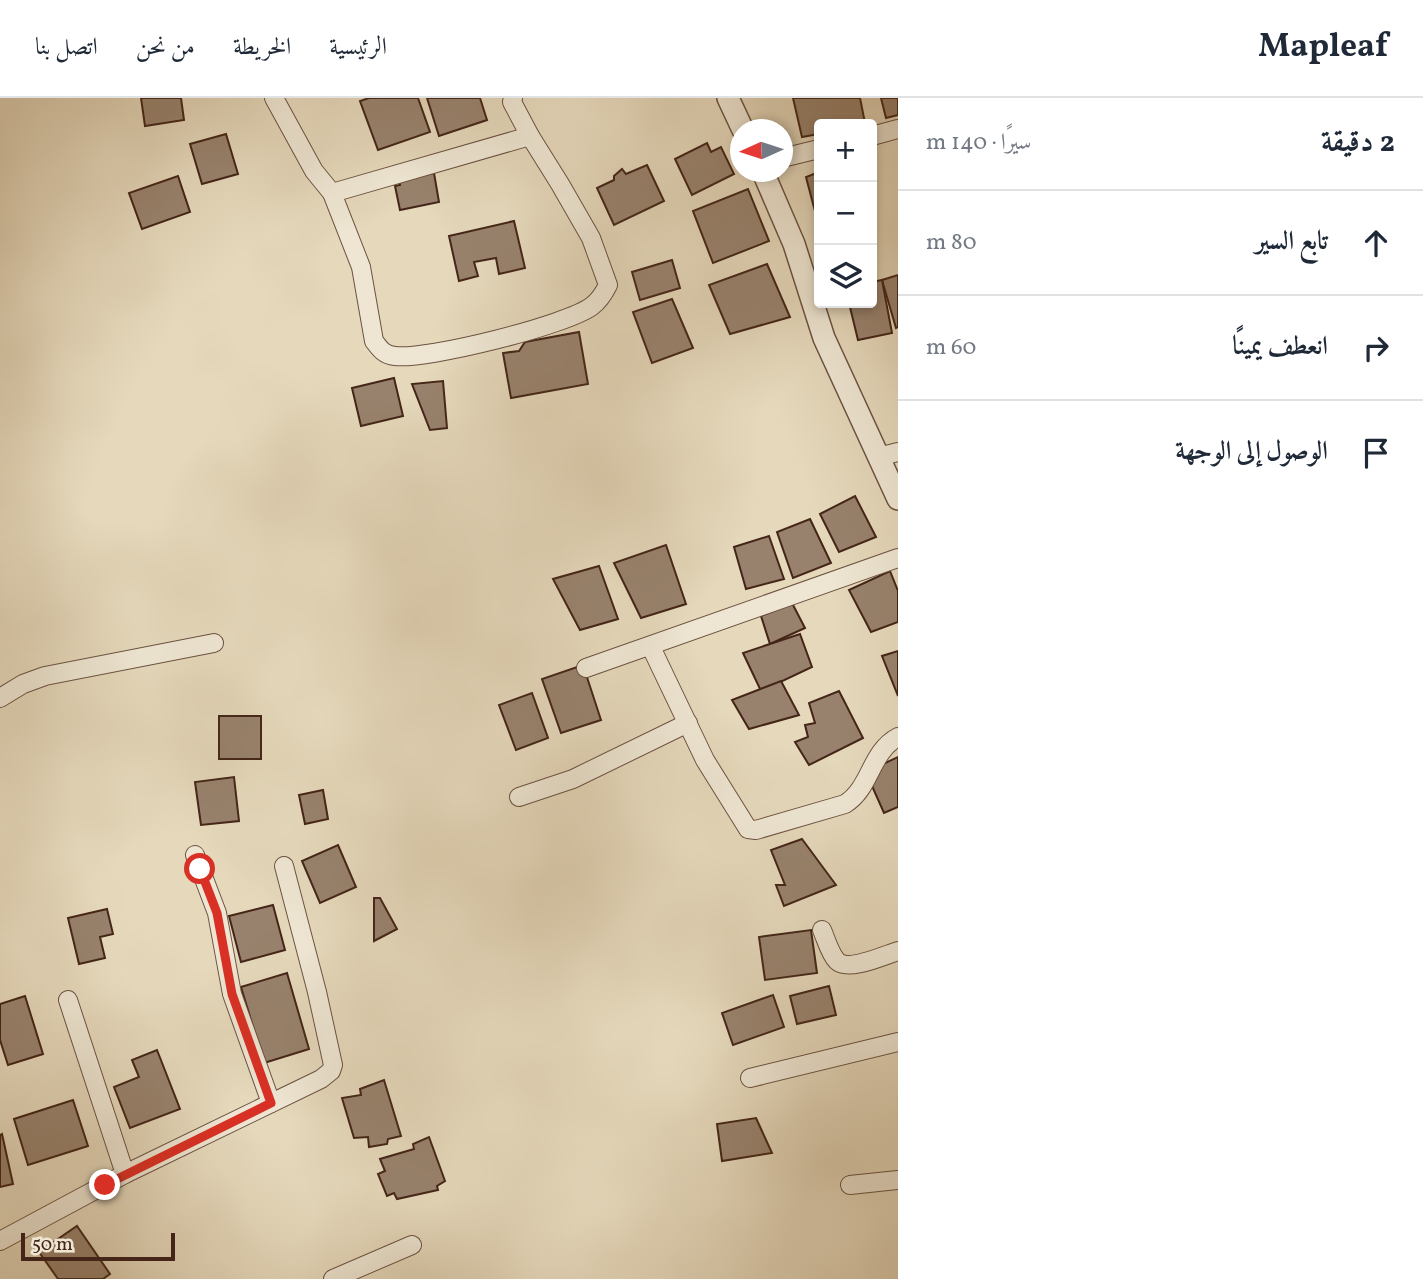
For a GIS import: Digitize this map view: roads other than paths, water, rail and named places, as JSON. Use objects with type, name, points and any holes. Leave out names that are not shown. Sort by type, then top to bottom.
[{"type":"street","points":[[274,98],[314,171],[332,193],[361,267],[374,341],[381,351],[396,357],[445,352],[565,318],[590,308],[601,298],[608,285],[591,238],[530,136],[512,102],[513,98]]},
{"type":"street","points":[[727,98],[738,119]]},
{"type":"street","points":[[877,135],[898,129]]},
{"type":"street","points":[[332,193],[530,136]]},
{"type":"street","points":[[793,155],[814,150]]},
{"type":"street","points":[[767,182],[794,244],[824,338],[888,455],[898,499]]},
{"type":"street","points":[[586,668],[898,558]]},
{"type":"street","points":[[0,698],[23,684],[45,676],[214,643]]},
{"type":"street","points":[[651,647],[726,796],[748,828],[756,830],[845,804],[862,788],[881,750],[898,737]]},
{"type":"street","points":[[520,797],[573,779],[688,723]]},
{"type":"street","points":[[195,855],[217,913],[232,994],[271,1103]]},
{"type":"street","points":[[0,1241],[125,1174],[321,1079],[331,1071],[334,1065],[284,866]]},
{"type":"street","points":[[822,930],[836,960],[842,964],[862,963],[898,951]]},
{"type":"street","points":[[68,1000],[125,1174]]},
{"type":"street","points":[[750,1078],[898,1042]]},
{"type":"street","points":[[850,1185],[898,1181]]},
{"type":"street","points":[[333,1279],[412,1245]]}]
